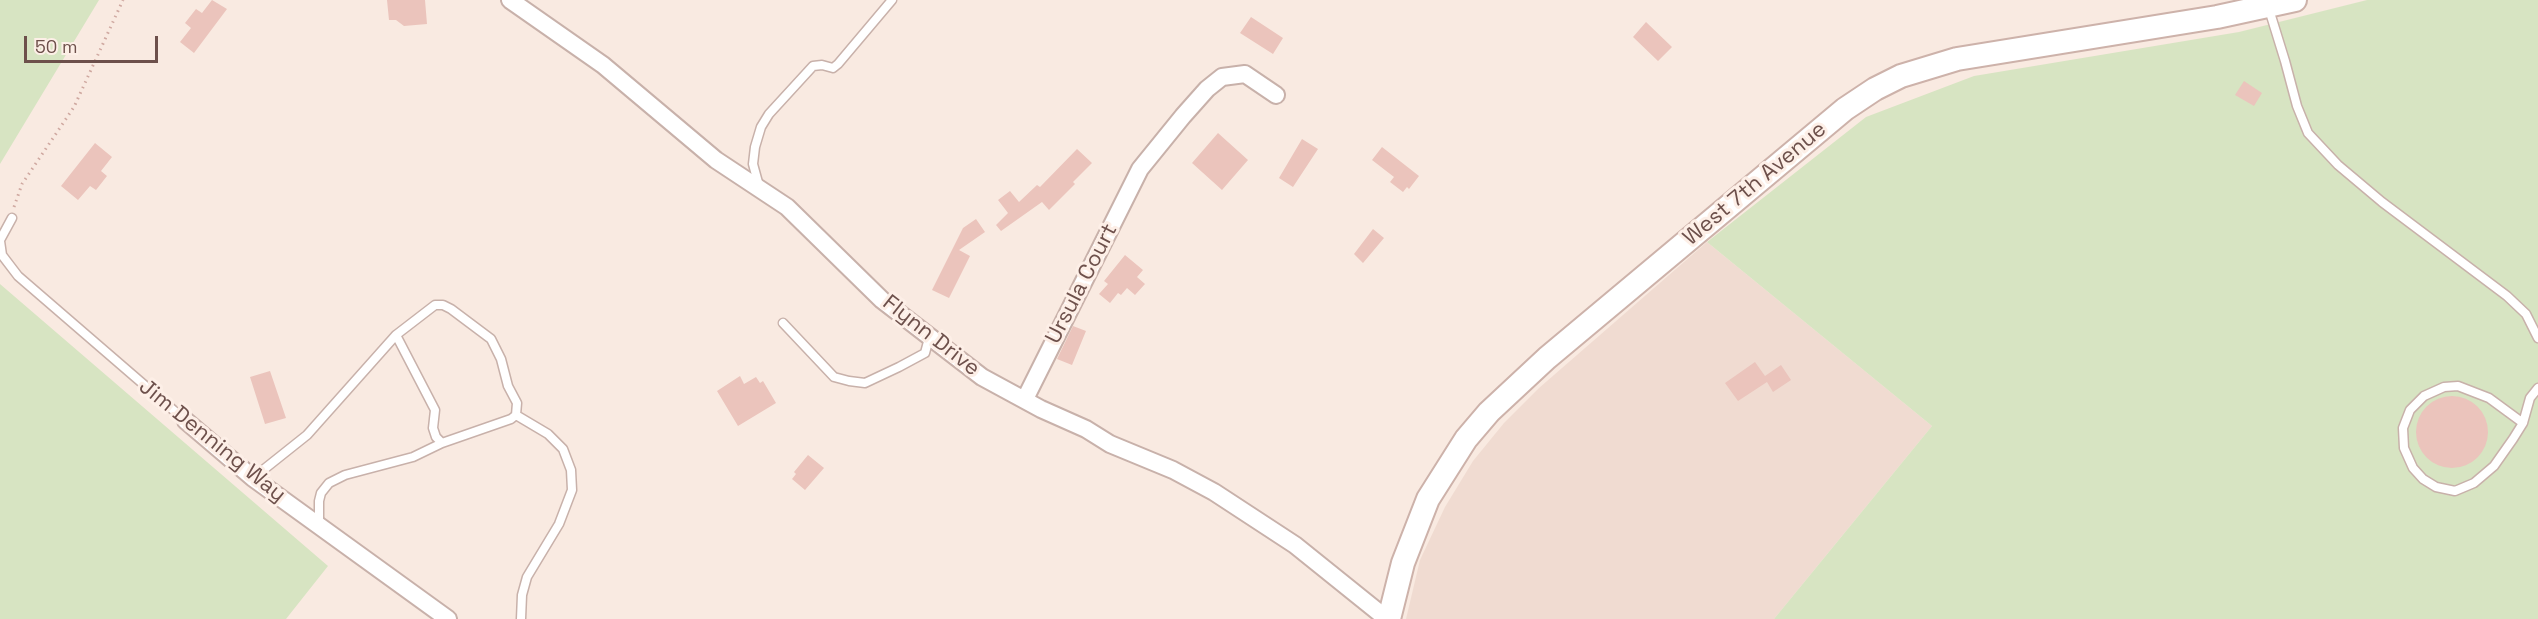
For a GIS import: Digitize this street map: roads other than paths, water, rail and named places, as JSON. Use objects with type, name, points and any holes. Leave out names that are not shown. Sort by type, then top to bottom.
[{"type":"main road","name":"West 7th Avenue","points":[[1388,619],[1403,563],[1428,499],[1466,439],[1489,412],[1547,358],[1845,109],[1875,89],[1901,76],[1957,59],[2295,0]]},
{"type":"street","name":"Flynn Drive","points":[[514,1],[603,65],[716,160],[793,212],[882,300],[929,338],[982,376],[1041,409],[1086,429],[1110,444],[1173,470],[1223,498],[1295,545],[1388,619]]},
{"type":"street","name":"Ursula Court","points":[[1025,399],[1140,169],[1183,116],[1207,89],[1222,77],[1245,74],[1276,95]]},
{"type":"street","name":"Jim Denning Way","points":[[186,422],[254,478],[448,619]]},
{"type":"lane","points":[[761,189],[754,174],[753,164],[761,127],[769,114],[813,66],[822,65],[834,68],[892,0]]},
{"type":"lane","points":[[2268,4],[2296,106],[2308,133],[2338,165],[2382,202],[2507,296],[2526,314],[2538,338]]},
{"type":"lane","name":"Jim Denning Way","points":[[12,218],[0,241],[2,255],[18,276],[186,422]]},
{"type":"lane","points":[[254,478],[307,435],[396,335],[435,305],[443,304],[491,339],[501,359],[508,386],[517,403],[516,415]]},
{"type":"lane","points":[[783,323],[834,377],[866,383],[925,353],[929,338]]},
{"type":"lane","points":[[396,335],[435,410],[433,428],[436,437],[442,443]]},
{"type":"lane","points":[[2523,423],[2489,398],[2458,386],[2444,387],[2424,396],[2410,410],[2403,428],[2404,448],[2413,468],[2436,487],[2455,491],[2474,483],[2494,466],[2523,423],[2530,398],[2538,387]]},
{"type":"lane","points":[[319,526],[321,493],[330,483],[345,475],[413,457],[442,443],[516,415]]},
{"type":"lane","points":[[516,415],[548,434],[563,449],[572,470],[572,490],[559,524],[527,577],[522,595],[521,619]]}]
